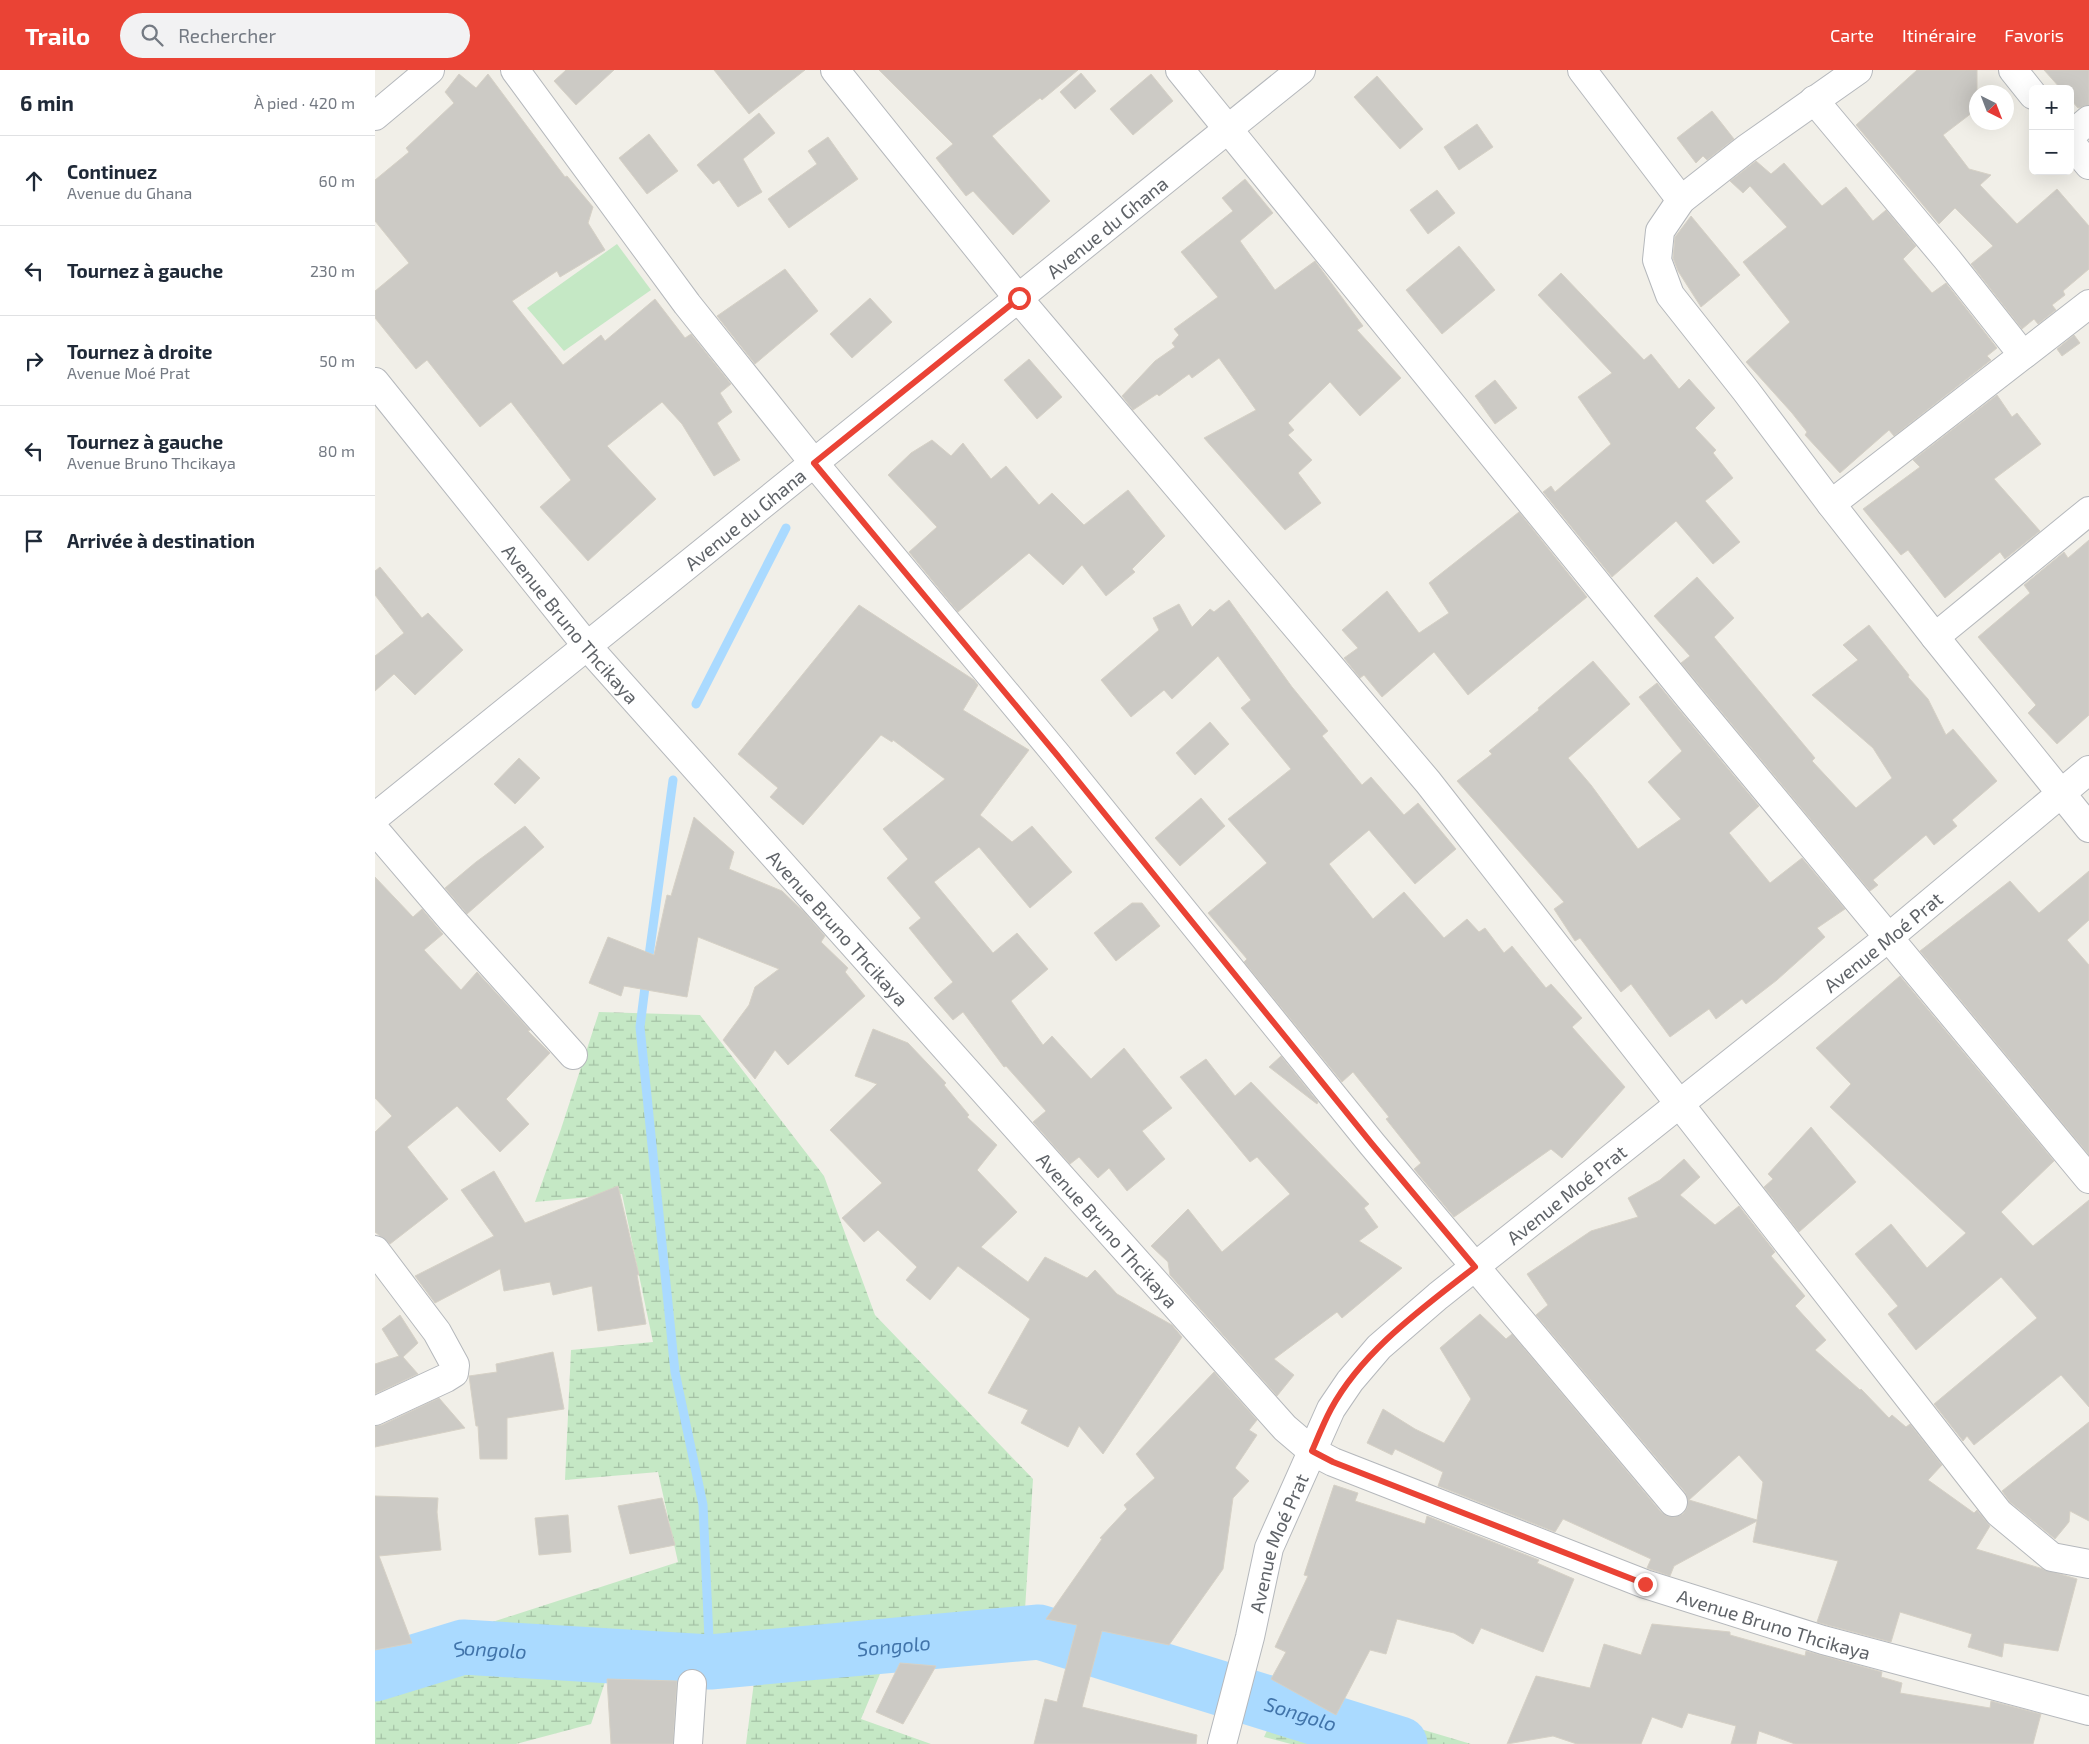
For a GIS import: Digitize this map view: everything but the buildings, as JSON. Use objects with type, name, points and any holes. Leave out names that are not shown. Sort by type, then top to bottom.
[{"type":"street","points":[[375,116],[431,70]]},
{"type":"street","points":[[515,70],[687,304],[814,463],[1057,755],[1372,1144],[1673,1502]]},
{"type":"street","points":[[835,70],[1019,298],[1428,782],[1999,1512],[2052,1557],[2089,1564]]},
{"type":"street","points":[[1180,70],[1689,697],[2089,1180]]},
{"type":"street","name":"Avenue du Ghana","points":[[375,817],[1301,70]]},
{"type":"street","points":[[1582,70],[1681,200]]},
{"type":"street","points":[[1857,70],[1747,149],[1681,200],[1660,231],[1657,260],[1670,295],[1935,637],[2089,828]]},
{"type":"street","points":[[2013,70],[2029,90]]},
{"type":"street","points":[[1814,100],[1947,259],[2023,355]]},
{"type":"street","points":[[2074,133],[2089,120]]},
{"type":"street","points":[[2074,147],[2089,165]]},
{"type":"street","points":[[1831,504],[2089,304]]},
{"type":"street","name":"Avenue Bruno Thcikaya","points":[[375,382],[587,646],[1285,1428],[1312,1451],[1333,1462],[1645,1584],[1823,1640],[2089,1711]]},
{"type":"street","points":[[1935,637],[2089,511]]},
{"type":"street","name":"Avenue Moé Prat","points":[[1225,1734],[1250,1636],[1269,1548],[1331,1409],[1350,1381],[1379,1347],[1475,1267],[1888,938],[2089,770]]},
{"type":"street","points":[[375,830],[451,919],[573,1054]]},
{"type":"street","points":[[375,1250],[441,1338],[455,1365],[453,1373],[446,1378],[375,1411]]},
{"type":"street","points":[[689,1744],[692,1684]]},
{"type":"green space","points":[[617,244],[651,290],[564,351],[527,308]]},
{"type":"green space","points":[[599,1012],[700,1015],[824,1176],[875,1315],[1033,1479],[1025,1610],[901,1624],[861,1719],[931,1744],[746,1744],[754,1682],[607,1676],[591,1724],[516,1744],[375,1744],[375,1660],[678,1562],[658,1472],[565,1480],[571,1350],[653,1342],[622,1194],[535,1202]]},
{"type":"green space","points":[[1286,1689],[1471,1744],[1291,1744],[1264,1737]]},
{"type":"waterway","points":[[696,704],[786,528]]},
{"type":"waterway","points":[[648,963],[673,780]]},
{"type":"waterway","points":[[646,979],[640,1027],[675,1372],[703,1505],[710,1662]]},
{"type":"waterway","name":"Songolo","points":[[375,1674],[463,1647],[710,1662],[1039,1632],[1400,1744]]},
{"type":"route","points":[[1019,298],[814,463],[1057,755],[1372,1144],[1475,1267],[1379,1347],[1350,1381],[1331,1409],[1312,1451],[1333,1462],[1645,1584]]}]
